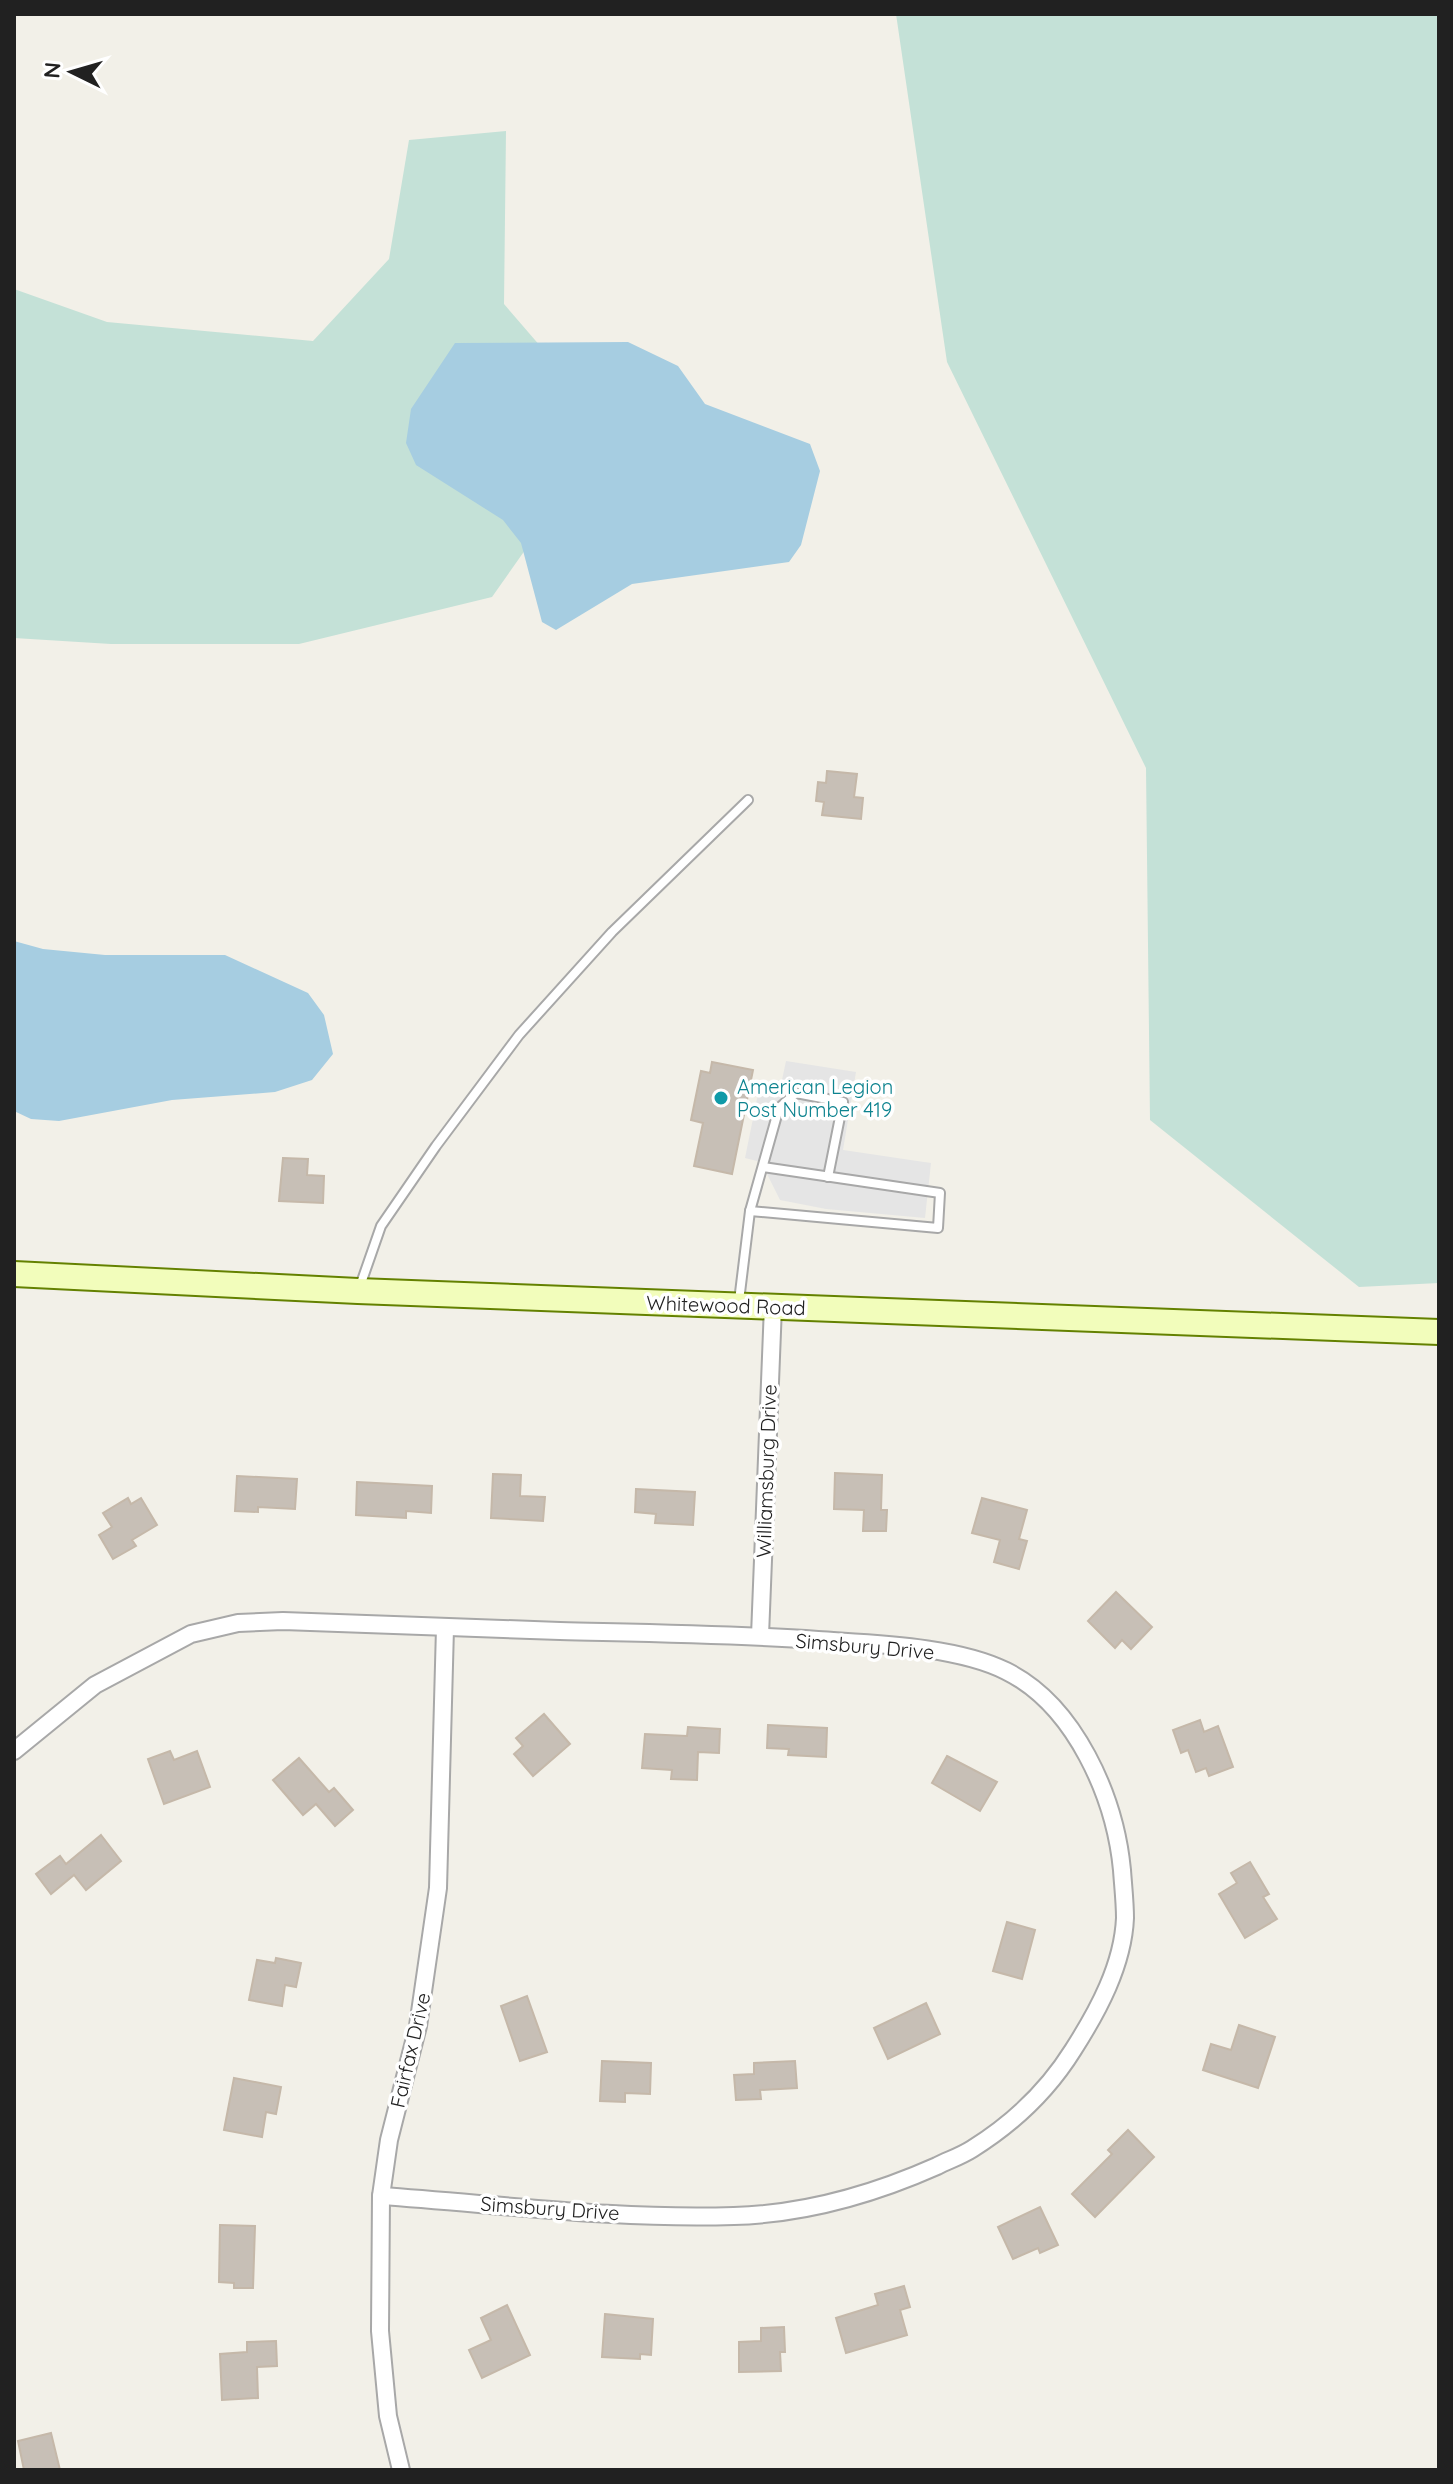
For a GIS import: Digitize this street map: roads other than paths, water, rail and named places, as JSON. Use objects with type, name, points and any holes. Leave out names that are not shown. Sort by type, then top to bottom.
[{"type":"street","name":"Whitewood Road","points":[[14,1274],[358,1291],[1439,1332]]},
{"type":"street","name":"Williamsburg Drive","points":[[760,1636],[773,1306]]},
{"type":"street","name":"Simsbury Drive","points":[[14,1751],[95,1685],[191,1634],[238,1623],[283,1621],[760,1636],[909,1647],[958,1656],[1005,1670],[1036,1692],[1070,1726],[1095,1772],[1113,1817],[1121,1864],[1125,1920],[1113,1975],[1092,2021],[1059,2074],[1025,2109],[970,2151],[856,2196],[792,2210],[738,2216],[658,2216],[381,2196]]},
{"type":"street","name":"Fairfax Drive","points":[[401,2470],[388,2416],[380,2331],[381,2196],[389,2140],[421,2010],[438,1888],[445,1628]]},
{"type":"lane","points":[[358,1291],[381,1226],[519,1035],[612,932],[748,800]]},
{"type":"lane","points":[[738,1306],[750,1211],[779,1108],[796,1093],[843,1102],[828,1177]]},
{"type":"lane","points":[[750,1211],[938,1228],[940,1193],[763,1167]]},
{"type":"place","name":"American Legion Post Number 419","points":[[721,1098]]}]
